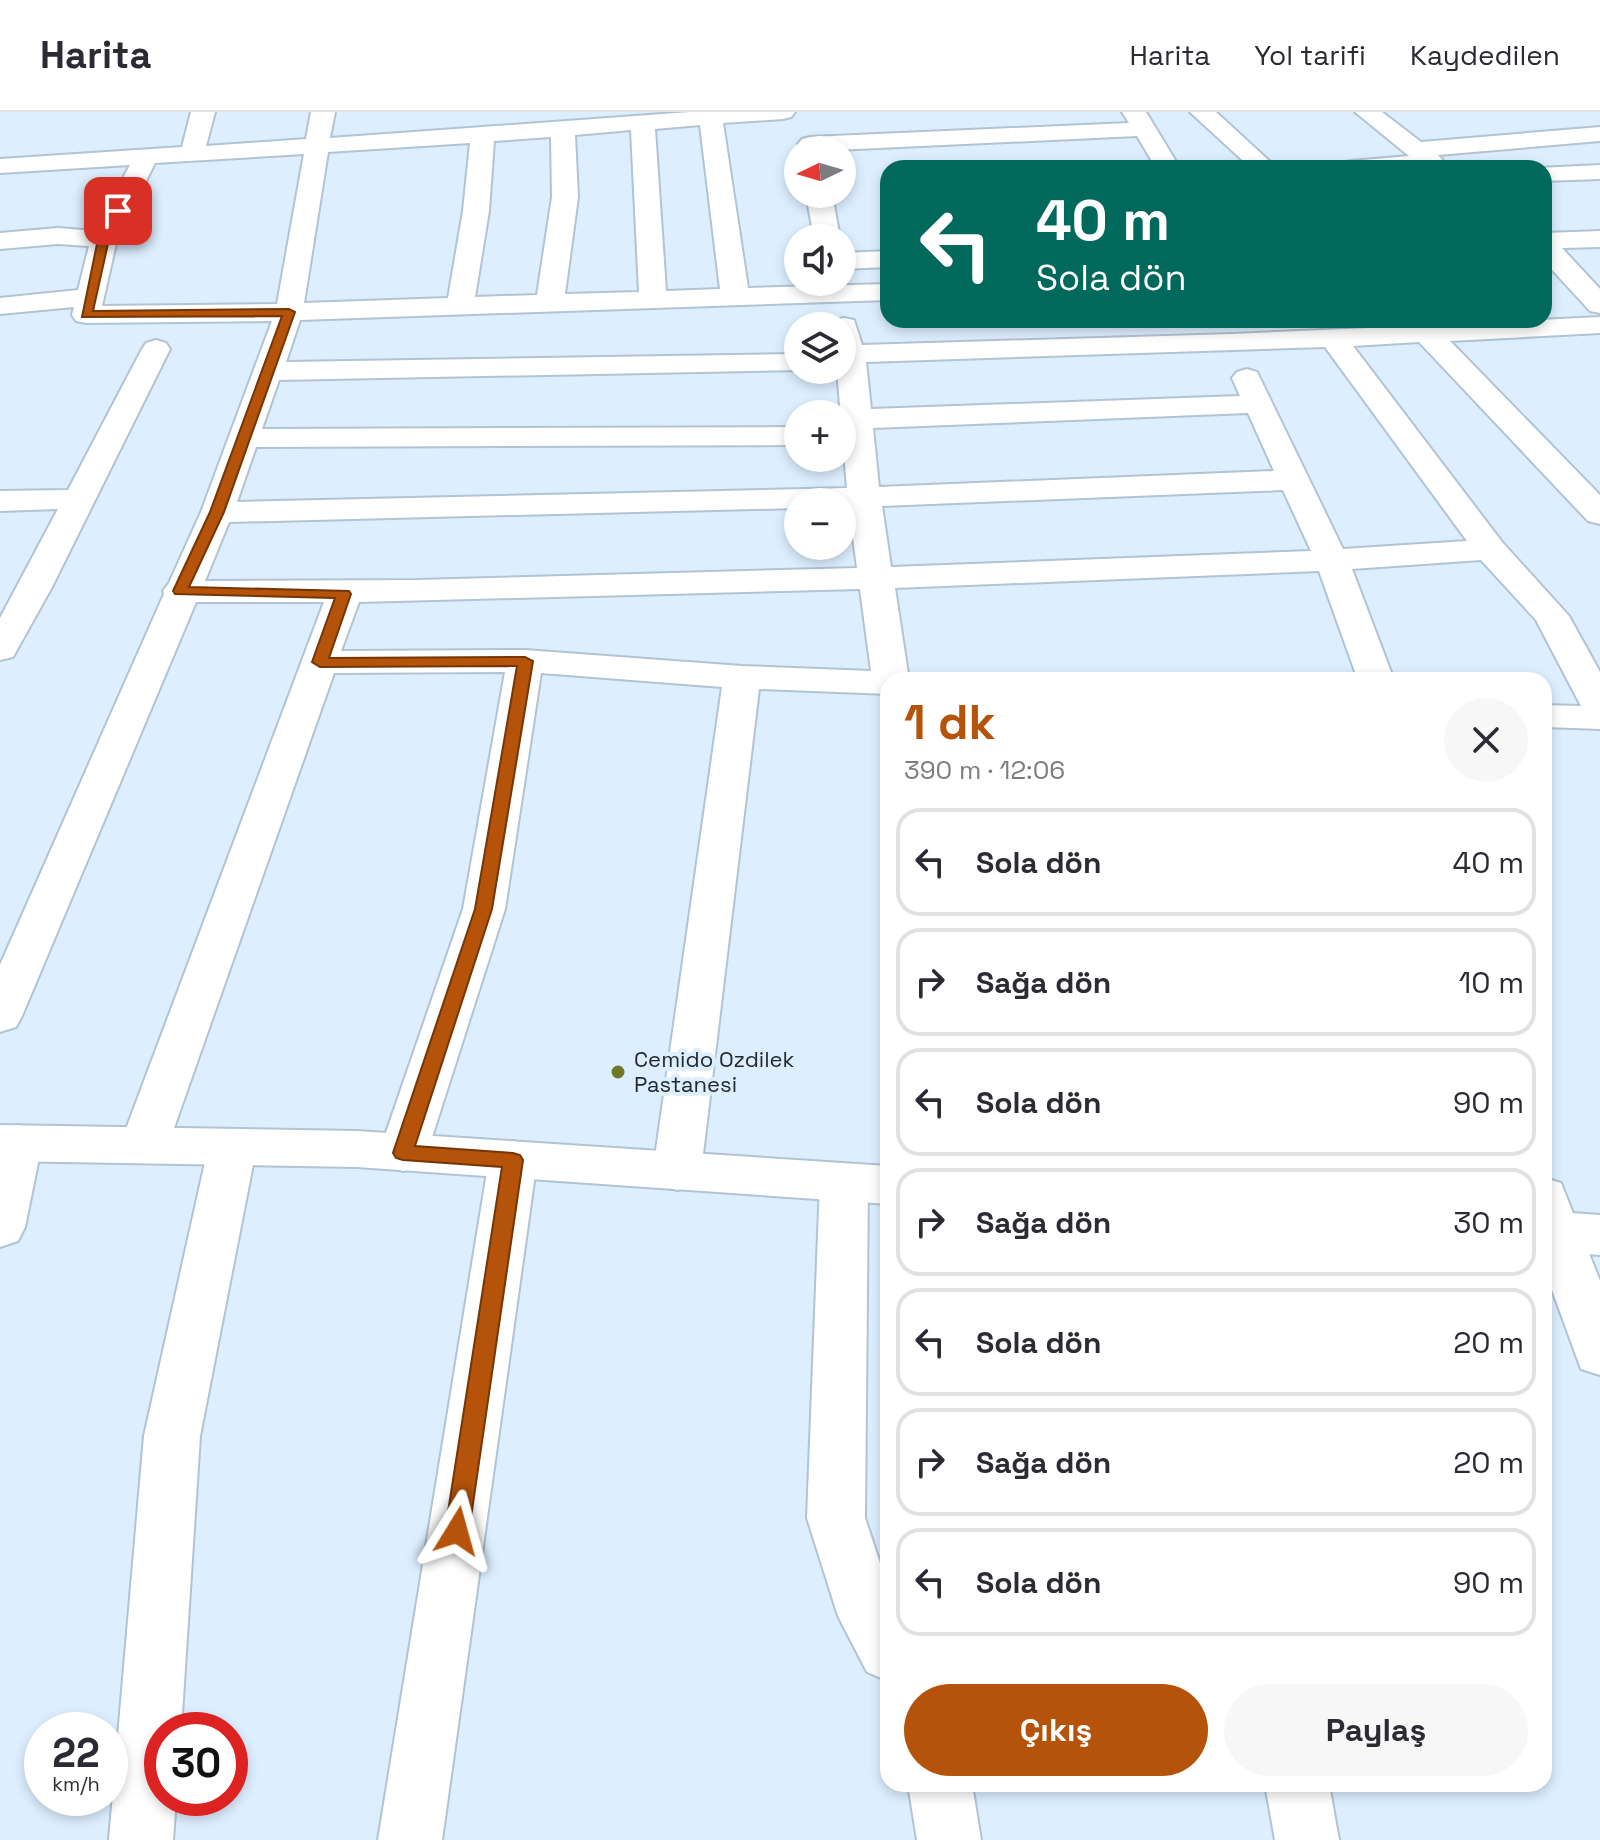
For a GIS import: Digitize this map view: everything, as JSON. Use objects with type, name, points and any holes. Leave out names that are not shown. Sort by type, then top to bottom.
[{"type":"street","points":[[192,153],[203,112]]},
{"type":"street","points":[[448,112],[449,137]]},
{"type":"street","points":[[0,166],[192,153],[320,129],[449,137],[575,122],[643,122],[711,114],[783,112]]},
{"type":"street","points":[[1202,112],[1256,160]]},
{"type":"street","points":[[1367,112],[1429,160],[1600,134]]},
{"type":"street","points":[[1534,112],[1569,137]]},
{"type":"street","points":[[711,114],[735,297]]},
{"type":"street","points":[[856,136],[1140,120],[1163,160]]},
{"type":"street","points":[[550,304],[575,122]]},
{"type":"street","points":[[643,122],[646,221],[653,300]]},
{"type":"street","points":[[0,1016],[180,591],[217,512],[289,312],[320,129]]},
{"type":"street","points":[[460,307],[476,211],[483,135]]},
{"type":"street","points":[[147,156],[104,239],[86,315],[460,307],[784,293]]},
{"type":"street","points":[[1552,174],[1600,172]]},
{"type":"street","points":[[0,241],[58,236],[104,239]]},
{"type":"street","points":[[1552,242],[1600,239]]},
{"type":"street","points":[[1552,252],[1600,305]]},
{"type":"street","points":[[856,260],[880,259]]},
{"type":"street","points":[[856,289],[880,291]]},
{"type":"street","points":[[0,306],[90,297]]},
{"type":"street","points":[[1552,327],[1600,325]]},
{"type":"street","points":[[856,360],[1512,328]]},
{"type":"street","points":[[1424,331],[1600,514]]},
{"type":"street","points":[[1332,337],[1490,549],[1551,616],[1600,706]]},
{"type":"street","points":[[1232,343],[1333,563],[1373,672]]},
{"type":"street","points":[[0,649],[35,587],[156,349]]},
{"type":"street","points":[[267,371],[784,363]]},
{"type":"street","points":[[856,430],[1259,404]]},
{"type":"street","points":[[243,438],[784,436]]},
{"type":"street","points":[[856,448],[878,578],[888,672]]},
{"type":"street","points":[[217,512],[864,497],[1293,480]]},
{"type":"street","points":[[0,501],[80,499]]},
{"type":"street","points":[[180,591],[344,594],[878,578],[1333,563],[1490,549]]},
{"type":"street","points":[[0,587],[35,587]]},
{"type":"street","points":[[144,1145],[344,594]]},
{"type":"street","points":[[320,662],[525,661],[742,677],[880,681]]},
{"type":"street","points":[[403,1153],[484,909],[525,661]]},
{"type":"street","points":[[677,1171],[742,677]]},
{"type":"street","points":[[1552,716],[1600,718]]},
{"type":"street","points":[[0,1227],[9,1143],[357,1149],[866,1184],[836,1518],[868,1616],[880,1638]]},
{"type":"street","points":[[141,1840],[172,1436],[232,1149]]},
{"type":"street","points":[[410,1840],[513,1160]]},
{"type":"street","points":[[1561,1224],[1600,1353]]},
{"type":"street","points":[[941,1792],[949,1840]]},
{"type":"street","points":[[1298,1792],[1307,1840]]},
{"type":"place","name":"Cemido Ozdilek Pastanesi","points":[[618,1072]]},
{"type":"route","points":[[118,211],[104,239],[86,315],[289,312],[217,512],[180,591],[344,594],[320,662],[525,661],[484,909],[403,1153],[513,1160],[457,1531]]}]
